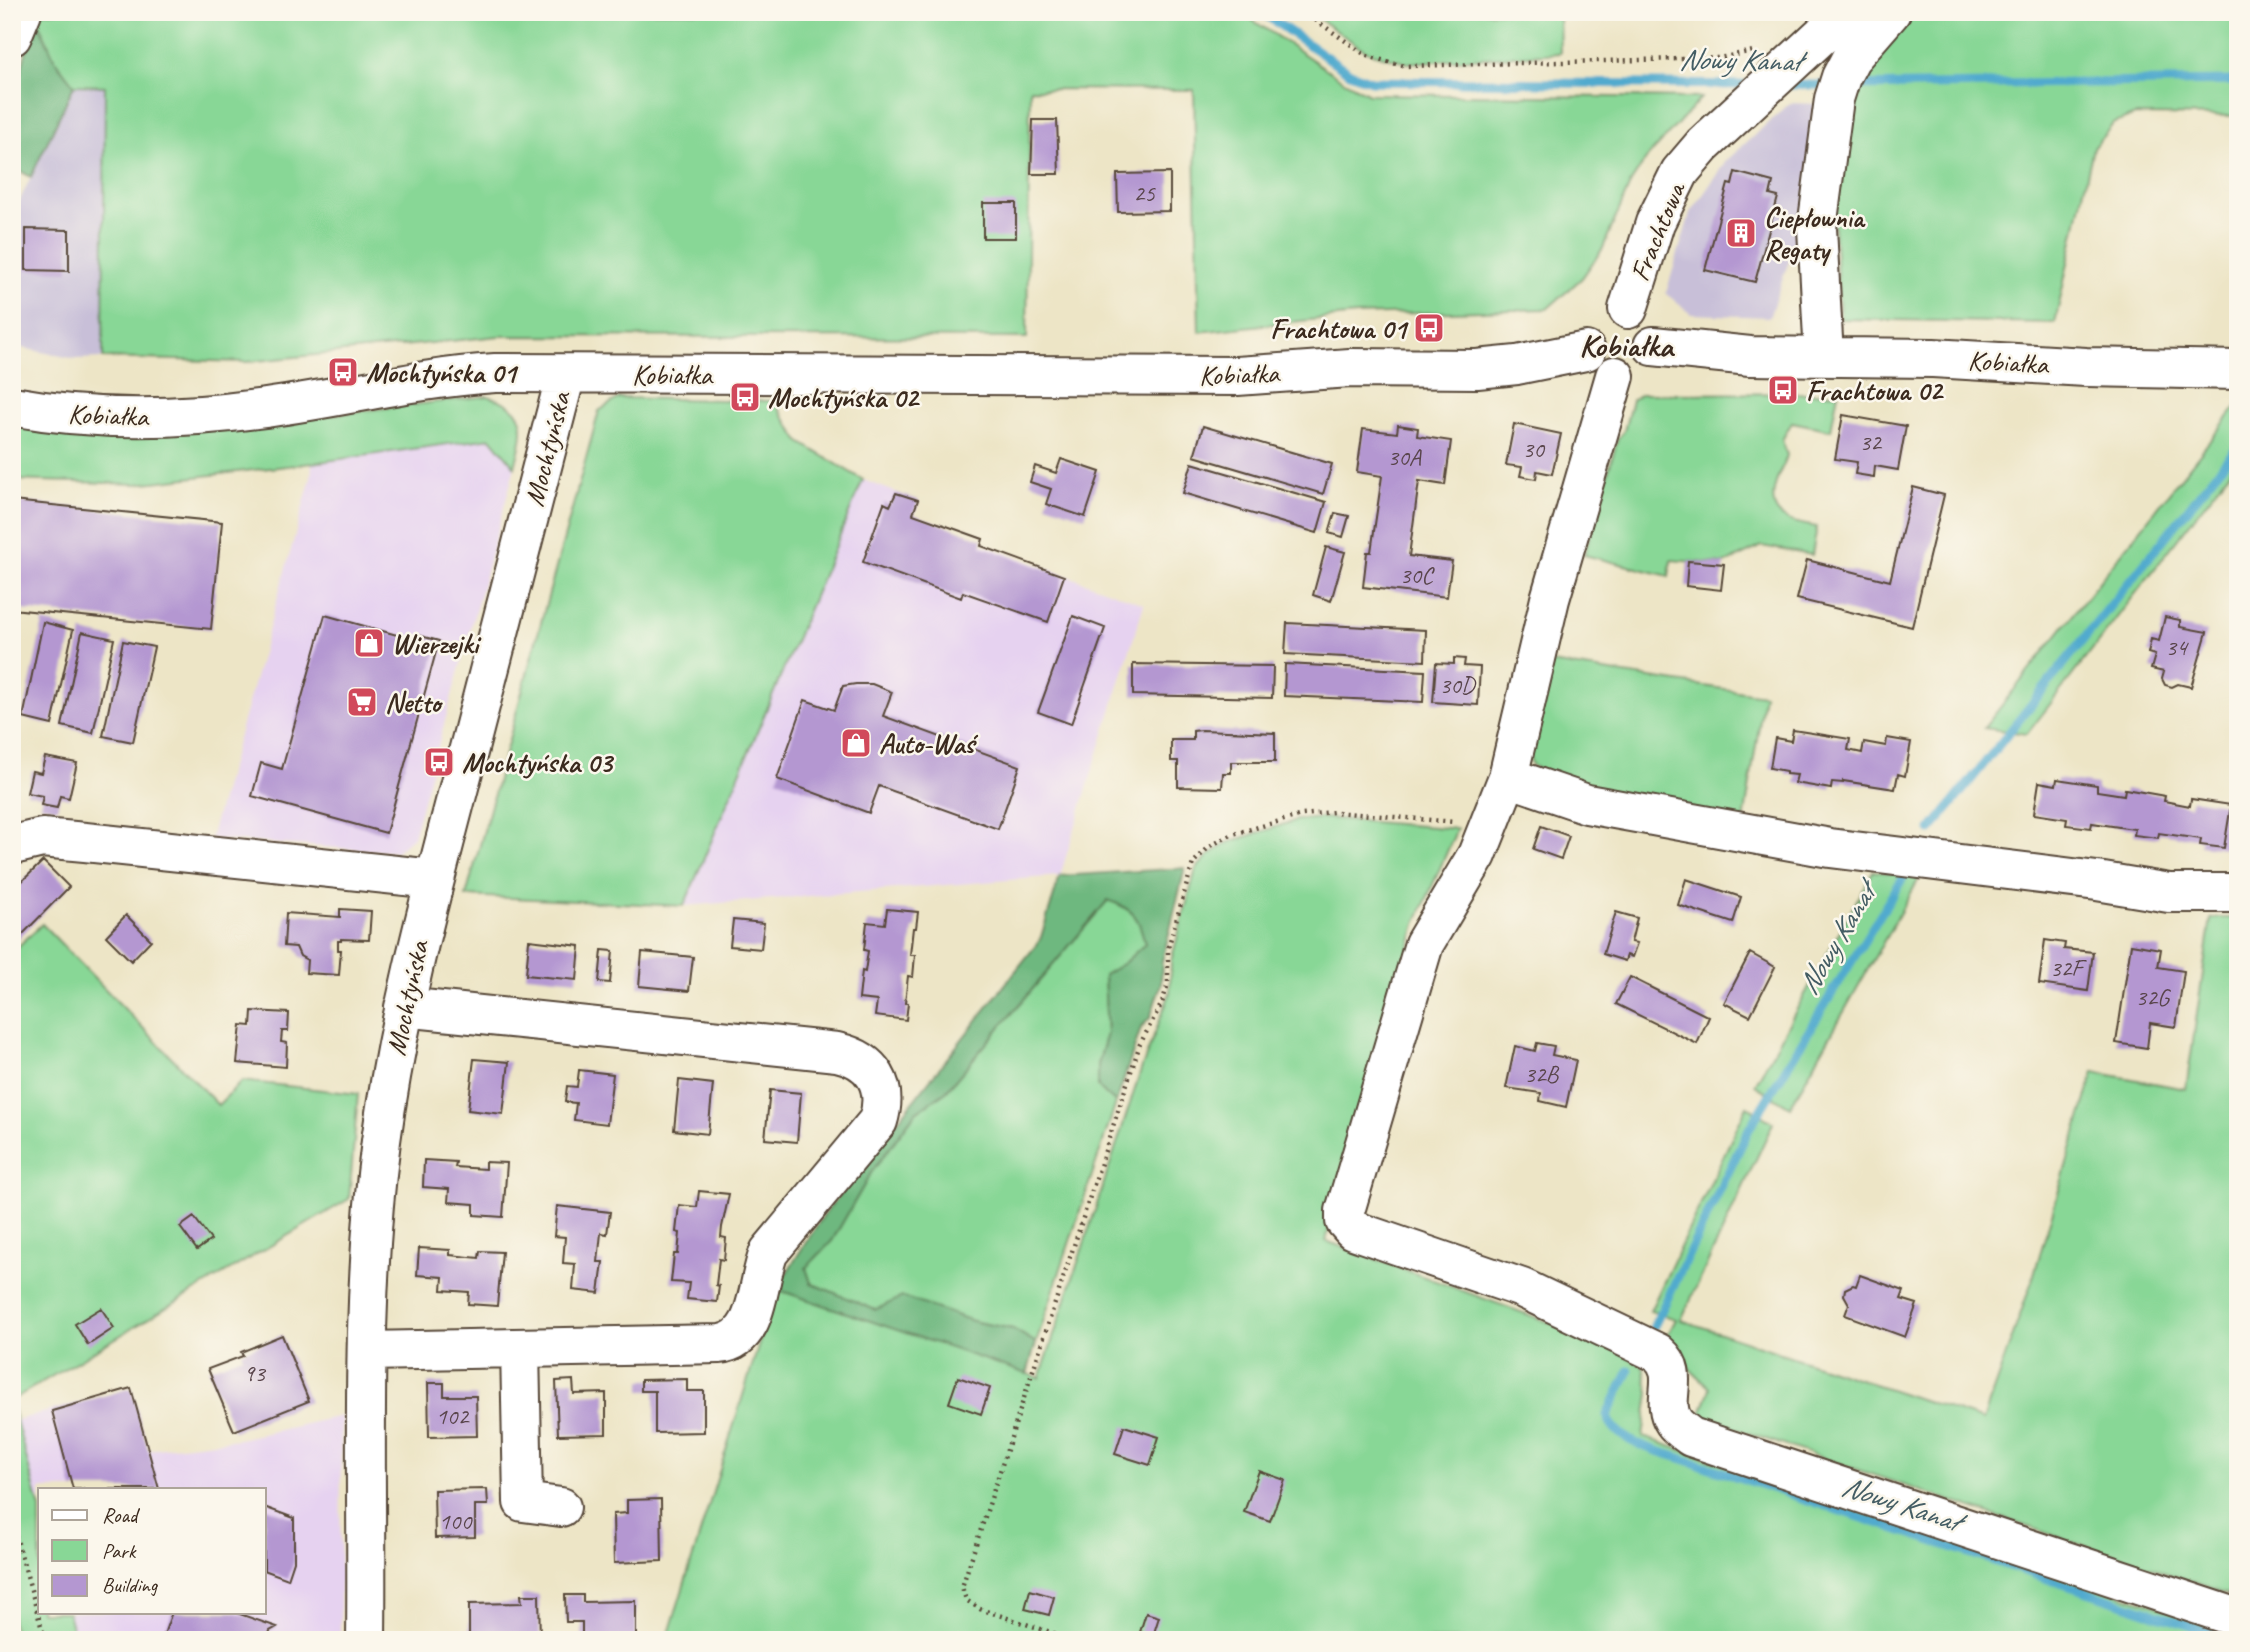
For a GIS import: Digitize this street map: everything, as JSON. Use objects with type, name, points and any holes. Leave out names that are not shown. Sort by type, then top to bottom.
[{"type":"street","points":[[12,36],[22,12]]},
{"type":"street","points":[[1824,357],[1817,228],[1837,88],[1851,58],[1891,12]]},
{"type":"street","name":"Frachtowa","points":[[1628,309],[1651,233],[1672,186],[1703,145],[1832,23]]},
{"type":"street","points":[[1609,309],[1628,309],[1646,320],[1652,332],[1653,346],[1641,369],[1629,375],[1615,376],[1602,372],[1592,364],[1584,338],[1588,326],[1597,315],[1609,309]]},
{"type":"street","name":"Kobiałka","points":[[1653,346],[1750,355],[1933,358],[2086,367],[2238,370]]},
{"type":"street","name":"Kobiałka","points":[[12,407],[85,416],[139,418],[192,415],[258,409],[453,375],[495,373],[1237,376],[1350,368],[1477,369],[1517,366],[1586,351]]},
{"type":"street","name":"Mochtyńska","points":[[366,1640],[368,1351],[371,1261],[381,1144],[404,1007],[434,879],[566,373]]},
{"type":"street","points":[[1615,376],[1550,599],[1502,792],[1477,855],[1424,944],[1345,1211],[1345,1221],[1353,1230],[1522,1288],[1658,1353],[1667,1361],[1670,1370],[1670,1409],[1673,1421],[1691,1437],[2238,1619]]},
{"type":"street","points":[[1502,792],[1587,804],[1830,848],[2097,881],[2168,893],[2238,893]]},
{"type":"street","points":[[17,844],[42,838],[434,879]]},
{"type":"street","points":[[368,1351],[720,1344],[735,1340],[748,1327],[762,1267],[769,1252],[878,1121],[882,1109],[879,1082],[872,1070],[862,1061],[837,1052],[404,1007]]},
{"type":"street","points":[[520,1348],[523,1502],[561,1507]]},
{"type":"path","points":[[1304,12],[1367,56],[1404,66],[1719,58],[1743,55],[1763,48]]},
{"type":"path","points":[[1074,1640],[980,1609],[966,1600],[962,1587],[1140,1044],[1162,1003],[1168,984],[1168,948],[1193,863],[1210,846],[1233,834],[1302,815],[1334,812],[1451,823],[1502,792]]},
{"type":"path","points":[[12,1522],[45,1640]]},
{"type":"shaded area","points":[[74,85],[105,86],[103,358],[76,359],[12,346],[12,217]]},
{"type":"shaded area","points":[[1790,103],[1820,104],[1807,211],[1769,317],[1691,314],[1666,293],[1690,214],[1726,161]]},
{"type":"shaded area","points":[[492,438],[515,467],[413,837],[395,852],[210,839],[311,478],[312,463]]},
{"type":"shaded area","points":[[863,480],[919,501],[914,515],[981,544],[1144,604],[1060,876],[684,906]]},
{"type":"shaded area","points":[[89,1400],[106,1462],[148,1450],[239,1439],[341,1416],[340,1640],[75,1640],[68,1614],[266,1614],[266,1488],[38,1488],[38,1501],[17,1420]]},
{"type":"green space","points":[[38,12],[1240,12],[1346,82],[1369,94],[1701,98],[1646,159],[1631,182],[1603,248],[1582,278],[1547,309],[1356,315],[1199,332],[1194,90],[1030,89],[1027,338],[499,336],[247,362],[103,358],[105,86],[74,85],[55,60],[36,17]]},
{"type":"green space","points":[[1309,12],[1559,12],[1560,53],[1407,63],[1366,51]]},
{"type":"green space","points":[[1908,12],[2238,12],[2238,116],[2135,115],[2113,124],[2093,148],[2055,323],[1840,319],[1833,213],[1851,100],[1859,74]]},
{"type":"green space","points":[[36,17],[55,60],[74,85],[31,177],[12,167],[12,102]]},
{"type":"green space","points":[[1838,393],[1831,430],[1792,422],[1782,440],[1787,455],[1774,490],[1775,509],[1795,523],[1817,527],[1812,555],[1762,546],[1724,564],[1671,560],[1669,576],[1584,555],[1618,438],[1624,431],[1632,400],[1641,394]]},
{"type":"green space","points":[[488,396],[512,407],[518,414],[522,432],[515,467],[491,438],[136,484],[12,480],[12,426],[95,437],[260,423]]},
{"type":"green space","points":[[619,398],[774,401],[800,442],[863,480],[684,906],[466,896],[599,411]]},
{"type":"green space","points":[[2238,405],[2238,461],[2027,734],[1984,728]]},
{"type":"green space","points":[[1551,663],[1764,695],[1744,821],[1559,782],[1532,765],[1526,745]]},
{"type":"green space","points":[[1325,818],[1457,829],[1417,921],[1349,1151],[1326,1241],[1603,1342],[1643,1366],[1649,1393],[1643,1437],[2238,1633],[2238,1640],[667,1640],[776,1289],[1040,1378],[1142,1067],[1170,993],[1171,961],[1196,869],[1208,856],[1227,843],[1297,820]]},
{"type":"green space","points":[[1185,868],[1162,962],[1161,984],[1150,1018],[1141,1028],[1116,1103],[1098,1087],[1098,1065],[1107,1033],[1104,975],[1124,963],[1145,944],[1138,921],[1130,911],[1108,900],[946,1091],[916,1112],[871,1173],[832,1241],[806,1268],[811,1283],[875,1310],[902,1297],[976,1322],[1013,1329],[1036,1343],[1027,1374],[776,1289],[823,1216],[1040,940],[1060,876]]},
{"type":"green space","points":[[1873,871],[1920,877],[1790,1107],[1755,1085]]},
{"type":"green space","points":[[1108,900],[1124,907],[1135,916],[1145,944],[1124,963],[1104,975],[1107,1033],[1098,1065],[1098,1087],[1116,1103],[1036,1343],[1013,1329],[875,1310],[811,1283],[806,1268],[832,1241],[871,1173],[916,1112],[946,1091]]},
{"type":"green space","points":[[2211,918],[2238,918],[2238,1597],[1700,1417],[1710,1388],[1663,1344],[1676,1319],[1650,1311],[1747,1106],[1773,1123],[1681,1320],[1983,1420],[2032,1281],[2094,1072],[2186,1089]]},
{"type":"green space","points":[[42,924],[218,1105],[242,1081],[358,1094],[349,1199],[12,1400],[12,952]]},
{"type":"green space","points":[[12,1405],[38,1502],[38,1614],[68,1614],[75,1640],[17,1640],[12,1623]]},
{"type":"building","points":[[1033,120],[1057,120],[1059,174],[1031,174]]},
{"type":"building","name":"Ciepłownia Regaty","points":[[1735,172],[1773,182],[1770,195],[1778,197],[1755,282],[1705,270],[1728,184],[1732,185]]},
{"type":"building","points":[[1170,173],[1170,211],[1118,212],[1117,174]]},
{"type":"building","points":[[983,203],[1016,203],[1016,238],[983,238]]},
{"type":"building","points":[[26,229],[69,230],[69,271],[26,270]]},
{"type":"building","points":[[1843,415],[1906,426],[1898,470],[1875,466],[1874,477],[1855,474],[1857,462],[1835,459]]},
{"type":"building","points":[[1514,424],[1561,434],[1552,474],[1537,471],[1536,479],[1520,476],[1522,467],[1506,465]]},
{"type":"building","points":[[1398,425],[1418,428],[1417,436],[1451,441],[1445,485],[1419,481],[1409,556],[1452,561],[1447,597],[1363,587],[1382,476],[1357,472],[1363,429],[1397,433]]},
{"type":"building","points":[[1203,426],[1332,464],[1323,494],[1194,456]]},
{"type":"building","points":[[1061,459],[1100,472],[1085,517],[1046,504],[1051,489],[1030,482],[1035,466],[1056,473]]},
{"type":"building","points":[[1192,463],[1326,502],[1317,533],[1183,493]]},
{"type":"building","points":[[1913,487],[1944,495],[1912,627],[1797,599],[1807,560],[1890,581]]},
{"type":"building","points":[[896,493],[918,500],[913,514],[983,539],[981,546],[1064,576],[1048,622],[963,592],[961,598],[863,562],[884,503],[890,506]]},
{"type":"building","points":[[12,501],[222,522],[211,629],[12,609]]},
{"type":"building","points":[[1335,513],[1349,516],[1343,537],[1329,533]]},
{"type":"building","points":[[1326,547],[1345,552],[1331,601],[1313,595]]},
{"type":"building","points":[[1688,561],[1724,564],[1721,590],[1686,586]]},
{"type":"building","name":"Netto","points":[[325,615],[415,640],[417,635],[439,641],[386,833],[252,796],[261,763],[282,769]]},
{"type":"building","points":[[1073,616],[1105,628],[1071,724],[1038,712]]},
{"type":"building","points":[[2165,617],[2180,620],[2180,627],[2207,632],[2191,687],[2165,685],[2162,679],[2164,672],[2151,669],[2155,655],[2148,653],[2151,639],[2159,641]]},
{"type":"building","points":[[43,622],[73,630],[52,725],[23,718]]},
{"type":"building","points":[[1287,623],[1426,630],[1425,661],[1285,654]]},
{"type":"building","points":[[82,632],[114,639],[93,733],[62,726]]},
{"type":"building","points":[[123,641],[154,647],[133,742],[103,736]]},
{"type":"building","points":[[1454,658],[1465,659],[1464,666],[1480,667],[1478,705],[1433,702],[1436,663],[1454,664]]},
{"type":"building","points":[[1133,664],[1273,666],[1272,698],[1133,695]]},
{"type":"building","points":[[1285,664],[1425,671],[1423,702],[1284,696]]},
{"type":"building","points":[[872,684],[892,692],[883,716],[1020,766],[998,829],[879,786],[869,813],[777,779],[805,700],[834,710],[843,686]]},
{"type":"building","points":[[1793,730],[1850,739],[1848,750],[1862,753],[1864,742],[1886,746],[1887,738],[1911,742],[1905,776],[1898,774],[1895,789],[1843,781],[1832,782],[1831,789],[1795,783],[1797,775],[1770,768],[1775,738],[1791,741]]},
{"type":"building","points":[[1193,731],[1275,733],[1275,762],[1231,762],[1231,773],[1223,773],[1222,788],[1178,787],[1178,761],[1171,761],[1171,740],[1193,740]]},
{"type":"building","points":[[45,757],[77,763],[69,798],[60,796],[57,808],[41,805],[43,796],[27,793],[32,771],[41,773]]},
{"type":"building","points":[[2057,779],[2097,785],[2097,791],[2124,795],[2125,789],[2165,796],[2164,801],[2190,806],[2191,799],[2231,805],[2224,848],[2200,845],[2201,839],[2159,833],[2158,838],[2134,835],[2135,829],[2092,823],[2091,828],[2066,825],[2067,819],[2034,814],[2039,782],[2056,785]]},
{"type":"building","points":[[1541,826],[1569,836],[1561,859],[1533,849]]},
{"type":"building","points":[[43,861],[69,887],[12,945],[12,891]]},
{"type":"building","points":[[1686,879],[1741,897],[1733,923],[1678,905]]},
{"type":"building","points":[[340,909],[371,911],[369,940],[338,941],[338,950],[341,950],[339,975],[306,973],[307,960],[300,956],[296,947],[284,946],[286,913],[340,917]]},
{"type":"building","points":[[887,909],[918,912],[910,955],[915,955],[913,977],[908,976],[906,1020],[875,1016],[877,1001],[859,999],[862,971],[865,972],[868,951],[864,950],[867,922],[885,924]]},
{"type":"building","points":[[1616,912],[1637,918],[1631,942],[1637,943],[1632,957],[1627,955],[1625,961],[1603,954]]},
{"type":"building","points":[[126,915],[151,940],[131,961],[106,936]]},
{"type":"building","points":[[733,920],[764,923],[761,949],[730,946]]},
{"type":"building","points":[[529,940],[580,946],[577,980],[526,975]]},
{"type":"building","points":[[2045,940],[2065,943],[2064,949],[2093,952],[2088,991],[2039,984]]},
{"type":"building","points":[[2131,944],[2161,949],[2158,967],[2184,971],[2176,1027],[2150,1023],[2147,1048],[2116,1043]]},
{"type":"building","points":[[602,950],[613,951],[610,983],[599,982]]},
{"type":"building","points":[[642,952],[693,957],[689,991],[639,986]]},
{"type":"building","points":[[1750,953],[1775,967],[1750,1016],[1724,1003]]},
{"type":"building","points":[[1630,977],[1709,1017],[1697,1044],[1616,1004]]},
{"type":"building","points":[[252,1011],[289,1013],[288,1031],[282,1031],[281,1042],[287,1043],[286,1067],[237,1063],[241,1025],[251,1026]]},
{"type":"building","points":[[1537,1043],[1554,1046],[1552,1055],[1576,1060],[1566,1107],[1540,1101],[1541,1093],[1506,1088],[1515,1046],[1535,1051]]},
{"type":"building","points":[[474,1059],[509,1062],[503,1114],[468,1110]]},
{"type":"building","points":[[579,1070],[613,1074],[607,1124],[574,1120],[576,1103],[565,1102],[567,1086],[577,1087]]},
{"type":"building","points":[[679,1080],[713,1084],[708,1134],[674,1130]]},
{"type":"building","points":[[770,1090],[801,1093],[797,1142],[765,1139]]},
{"type":"building","points":[[424,1160],[456,1162],[455,1167],[485,1169],[485,1162],[507,1163],[503,1217],[474,1215],[474,1204],[448,1202],[449,1189],[423,1187]]},
{"type":"building","points":[[699,1191],[729,1194],[722,1227],[721,1237],[726,1238],[724,1260],[719,1259],[717,1302],[687,1299],[689,1283],[671,1282],[674,1254],[678,1254],[680,1233],[676,1232],[679,1205],[697,1207]]},
{"type":"building","points":[[557,1206],[610,1212],[607,1234],[601,1233],[598,1262],[603,1262],[599,1293],[573,1290],[575,1264],[563,1263],[565,1237],[554,1236]]},
{"type":"building","points":[[194,1217],[211,1240],[197,1250],[180,1227]]},
{"type":"building","points":[[419,1248],[450,1250],[450,1255],[479,1258],[480,1251],[502,1252],[497,1306],[468,1304],[469,1292],[442,1290],[443,1277],[417,1275]]},
{"type":"building","points":[[1860,1275],[1904,1291],[1901,1299],[1917,1304],[1905,1337],[1845,1315],[1849,1304],[1844,1295],[1845,1289],[1856,1286]]},
{"type":"building","points":[[101,1308],[114,1328],[88,1345],[75,1324]]},
{"type":"building","points":[[282,1335],[309,1401],[234,1431],[208,1369],[243,1356],[241,1352]]},
{"type":"building","points":[[958,1377],[990,1388],[981,1414],[949,1403]]},
{"type":"building","points":[[687,1379],[687,1391],[704,1391],[704,1432],[655,1433],[655,1391],[641,1391],[641,1380]]},
{"type":"building","points":[[573,1380],[574,1394],[606,1393],[606,1434],[558,1435],[556,1381]]},
{"type":"building","points":[[428,1383],[444,1383],[444,1396],[476,1396],[477,1436],[429,1437]]},
{"type":"building","points":[[131,1388],[159,1488],[73,1488],[52,1411]]},
{"type":"building","points":[[1124,1426],[1159,1437],[1150,1465],[1115,1454]]},
{"type":"building","points":[[1259,1471],[1285,1480],[1270,1521],[1244,1512]]},
{"type":"building","points":[[487,1489],[488,1505],[475,1505],[475,1537],[435,1538],[434,1490]]},
{"type":"building","points":[[661,1499],[662,1561],[614,1563],[613,1514],[627,1513],[627,1500]]},
{"type":"building","points":[[266,1508],[294,1518],[294,1561],[288,1579],[266,1571]]},
{"type":"building","points":[[1030,1590],[1054,1597],[1049,1615],[1025,1609]]},
{"type":"building","points":[[521,1595],[539,1595],[540,1640],[469,1640],[469,1604],[522,1603]]},
{"type":"building","points":[[565,1595],[583,1595],[583,1602],[636,1601],[636,1640],[582,1640],[582,1622],[566,1622]]},
{"type":"building","points":[[1146,1613],[1159,1617],[1153,1636],[1140,1632]]},
{"type":"building","points":[[171,1614],[240,1614],[277,1627],[270,1631],[267,1640],[162,1640]]},
{"type":"waterway","name":"Nowy Kanał","points":[[1261,12],[1350,73],[1371,81],[1750,85]]},
{"type":"waterway","name":"Nowy Kanał","points":[[1848,86],[2238,81]]},
{"type":"waterway","name":"Nowy Kanał","points":[[1785,85],[1830,85]]},
{"type":"waterway","name":"Nowy Kanał","points":[[1931,830],[2238,446]]},
{"type":"waterway","name":"Nowy Kanał","points":[[1654,1326],[1750,1127],[1904,876]]},
{"type":"waterway","name":"Nowy Kanał","points":[[1629,1371],[1607,1415],[1619,1433],[1638,1444],[2234,1640]]},
{"type":"place","name":"Ciepłownia Regaty","points":[[1741,233]]},
{"type":"place","name":"Frachtowa 01","points":[[1429,328]]},
{"type":"place","name":"Mochtyńska 01","points":[[343,372]]},
{"type":"place","name":"Frachtowa 02","points":[[1783,390]]},
{"type":"place","name":"Mochtyńska 02","points":[[745,397]]},
{"type":"place","name":"Wierzejki","points":[[369,643]]},
{"type":"place","name":"Netto","points":[[362,702]]},
{"type":"place","name":"Auto-Waś","points":[[856,743]]},
{"type":"place","name":"Mochtyńska 03","points":[[439,762]]},
{"type":"district","name":"Kobiałka","points":[[1626,345]]}]
